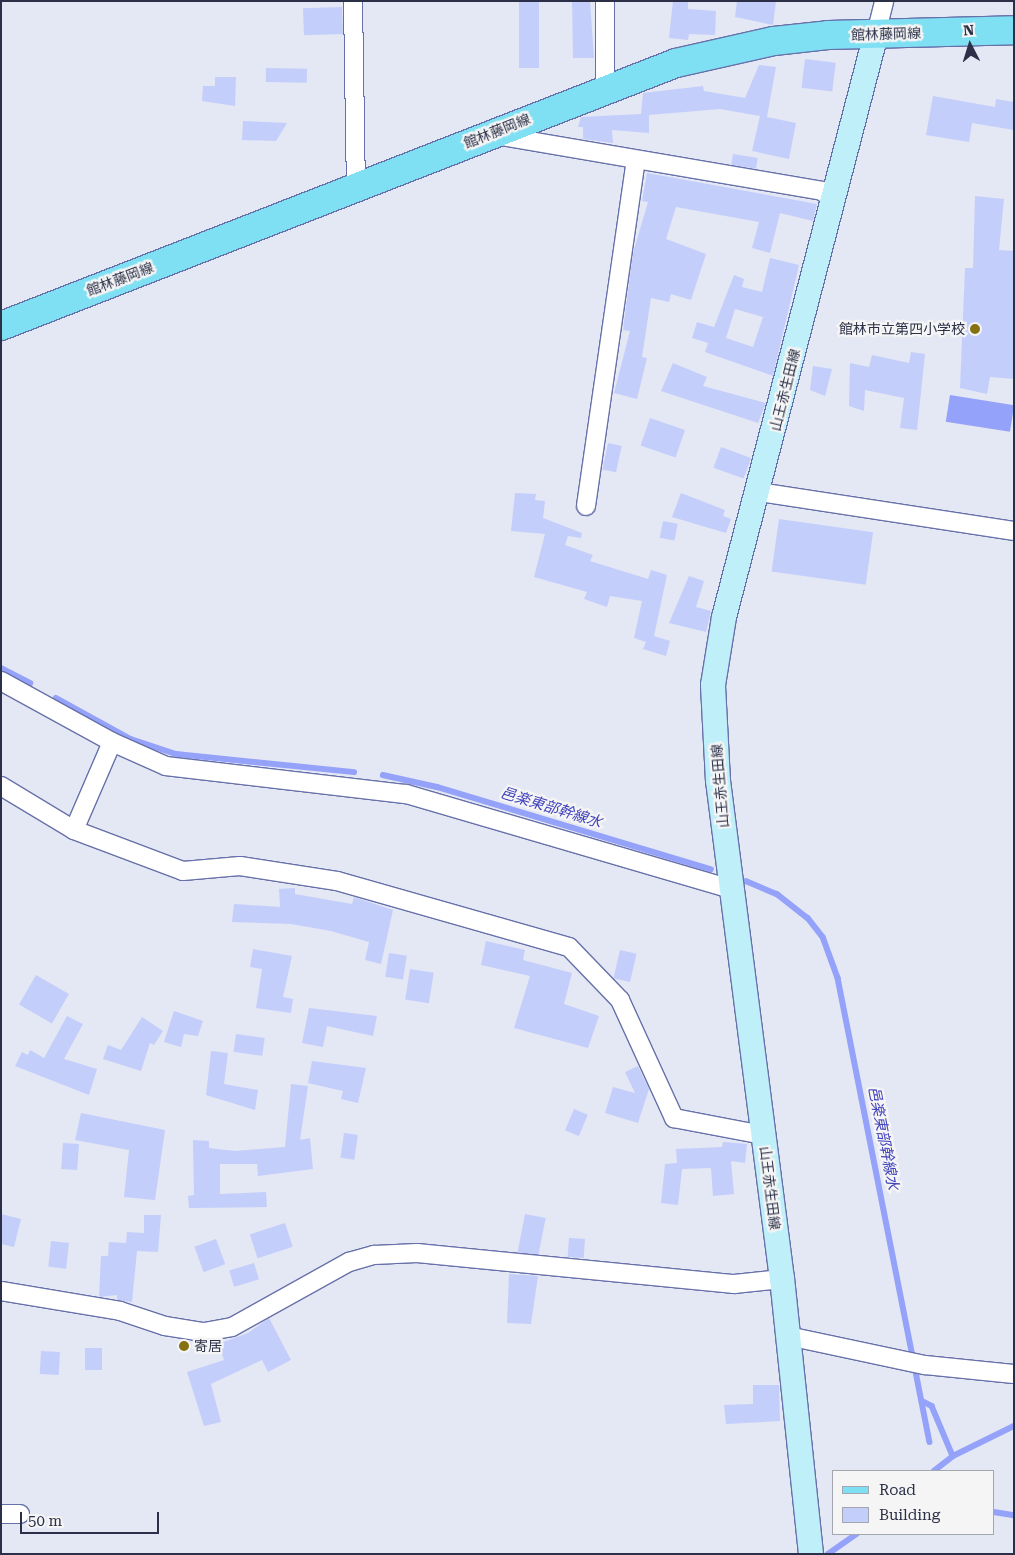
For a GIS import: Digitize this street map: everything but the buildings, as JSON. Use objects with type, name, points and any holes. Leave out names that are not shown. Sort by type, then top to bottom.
[{"type":"main road","name":"館林藤岡線","points":[[1,326],[605,89],[725,50],[828,35],[1014,30]]},
{"type":"main road","name":"山王赤生田線","points":[[811,1554],[782,1279],[718,781],[713,685],[724,617],[759,492],[876,34]]},
{"type":"street","points":[[353,1],[356,188]]},
{"type":"street","points":[[605,1],[605,89]]},
{"type":"street","points":[[876,34],[884,1]]},
{"type":"street","points":[[490,134],[636,161],[822,191],[833,200]]},
{"type":"street","points":[[586,506],[636,161]]},
{"type":"street","points":[[759,492],[1014,532]]},
{"type":"street","points":[[1,681],[112,742],[166,766],[406,794],[731,889]]},
{"type":"street","points":[[74,830],[112,742]]},
{"type":"street","points":[[1,786],[74,830],[183,871],[240,866],[337,881],[569,947],[620,1000],[674,1118],[763,1135]]},
{"type":"street","points":[[1,1291],[120,1311],[165,1326],[204,1332],[232,1327],[349,1262],[374,1255],[417,1253],[734,1284],[782,1279]]},
{"type":"street","points":[[788,1336],[923,1364],[1014,1374]]},
{"type":"street","points":[[1,1514],[20,1514]]},
{"type":"water","points":[[950,395],[1014,405],[1010,432],[946,422]]},
{"type":"waterway","name":"邑楽東部幹線水","points":[[1,668],[30,683]]},
{"type":"waterway","name":"邑楽東部幹線水","points":[[56,698],[131,739],[176,754],[354,772]]},
{"type":"waterway","name":"邑楽東部幹線水","points":[[383,775],[437,787],[711,869]]},
{"type":"waterway","name":"邑楽東部幹線水","points":[[746,881],[777,894],[808,918],[823,937],[838,978],[930,1442]]},
{"type":"waterway","points":[[922,1401],[932,1406],[953,1456]]},
{"type":"waterway","points":[[935,1470],[953,1456],[1014,1426]]},
{"type":"waterway","points":[[995,1512],[1014,1515]]},
{"type":"waterway","points":[[828,1554],[856,1535]]},
{"type":"place","name":"館林市立第四小学校","points":[[975,329]]},
{"type":"place","name":"寄居","points":[[184,1346]]}]
